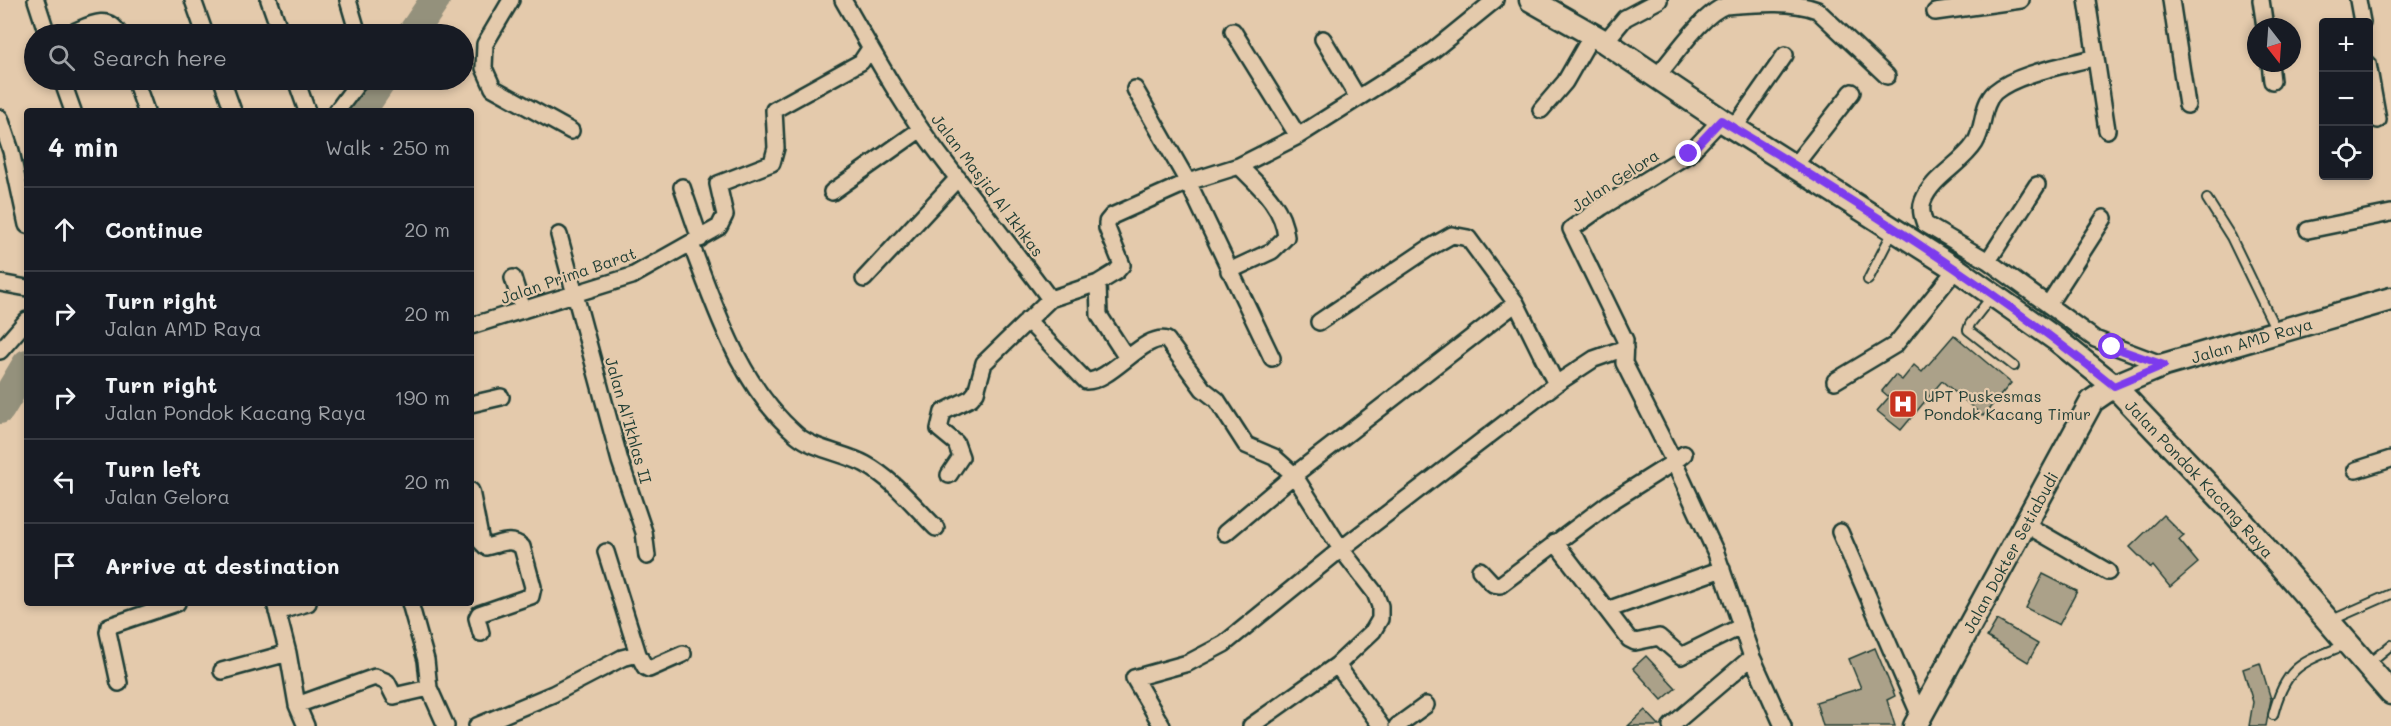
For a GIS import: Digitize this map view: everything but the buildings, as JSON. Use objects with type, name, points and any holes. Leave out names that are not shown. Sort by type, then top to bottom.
[{"type":"main road","name":"Jalan Pondok Kacang Raya","points":[[1531,0],[1599,39],[1727,124],[1956,269],[2057,340],[2114,386],[2231,509],[2391,693]]},
{"type":"main road","name":"Jalan AMD Raya","points":[[2114,386],[2164,365],[2391,299]]},
{"type":"main road","name":"Jalan Dokter Setiabudi","points":[[1917,721],[2092,401],[2114,386]]},
{"type":"street","points":[[36,0],[44,24]]},
{"type":"street","points":[[193,0],[201,24]]},
{"type":"street","points":[[269,0],[277,24]]},
{"type":"street","points":[[348,0],[354,24]]},
{"type":"street","points":[[512,0],[485,44],[484,68],[493,88],[571,131]]},
{"type":"street","name":"Jalan Masjid Al Ikhkas","points":[[843,0],[866,38],[869,50],[895,85],[921,129],[1050,299]]},
{"type":"street","points":[[949,474],[962,458],[956,443],[939,429],[943,412],[971,398],[976,392],[984,363],[1050,299],[1098,283],[1116,272],[1122,265],[1107,228],[1107,222],[1112,216],[1188,182],[1239,166],[1298,136],[1431,52],[1495,0]]},
{"type":"street","points":[[1541,110],[1599,39],[1625,18],[1659,0]]},
{"type":"street","points":[[1935,12],[2021,0]]},
{"type":"street","points":[[2087,0],[2107,130]]},
{"type":"street","points":[[2171,0],[2187,105]]},
{"type":"street","points":[[2262,0],[2264,18]]},
{"type":"street","points":[[2358,0],[2361,18]]},
{"type":"street","points":[[1657,76],[1694,34],[1706,15],[1715,9],[1725,6],[1789,3],[1804,4],[1817,10],[1887,76]]},
{"type":"street","points":[[94,24],[101,21],[108,24]]},
{"type":"street","points":[[1233,31],[1298,136]]},
{"type":"street","points":[[1323,39],[1358,98]]},
{"type":"street","name":"Jalan Prima Barat","points":[[474,325],[632,276],[695,242],[724,223],[725,215],[718,184],[772,163],[776,148],[774,110],[861,62],[869,50]]},
{"type":"street","points":[[1727,124],[1785,56]]},
{"type":"street","points":[[2096,57],[2012,81],[1995,92],[1987,103],[1974,145],[1937,182],[1923,201],[1921,213],[1925,224],[1988,261],[2096,339],[2164,365]]},
{"type":"street","points":[[2271,72],[2272,81]]},
{"type":"street","points":[[2370,72],[2379,120]]},
{"type":"street","points":[[1135,88],[1188,182],[1272,358]]},
{"type":"street","points":[[66,90],[72,108]]},
{"type":"street","points":[[139,90],[145,108]]},
{"type":"street","points":[[226,90],[232,108]]},
{"type":"street","points":[[300,90],[306,108]]},
{"type":"street","points":[[339,108],[353,90]]},
{"type":"street","points":[[1794,166],[1852,92]]},
{"type":"street","points":[[0,118],[5,155],[24,215]]},
{"type":"street","name":"Jalan Gelora","points":[[1626,348],[1625,340],[1571,229],[1602,207],[1689,154],[1727,124]]},
{"type":"street","points":[[832,192],[921,129]]},
{"type":"street","points":[[1229,271],[1272,251],[1286,237],[1285,226],[1275,203],[1239,166]]},
{"type":"street","points":[[864,279],[958,178]]},
{"type":"street","points":[[1988,261],[2037,185]]},
{"type":"street","points":[[682,187],[695,242],[731,348],[763,399],[799,436],[865,464],[893,484],[936,528]]},
{"type":"street","points":[[2308,230],[2391,213]]},
{"type":"street","points":[[2048,304],[2104,218]]},
{"type":"street","name":"Jalan Al'Ikhlas II","points":[[559,235],[621,461],[644,532],[647,556]]},
{"type":"street","points":[[1319,322],[1452,235],[1468,238],[1516,303],[1556,384]]},
{"type":"street","points":[[1835,381],[1895,345],[1956,269]]},
{"type":"street","points":[[513,278],[523,310]]},
{"type":"street","points":[[1098,283],[1099,315],[1127,358]]},
{"type":"street","points":[[0,284],[24,288]]},
{"type":"street","points":[[1225,533],[1294,476],[1516,303]]},
{"type":"street","points":[[1027,320],[1086,381],[1097,382],[1127,358],[1158,339],[1167,340],[1203,390],[1217,400],[1246,445],[1274,457],[1294,476],[1341,549],[1375,593],[1380,606],[1380,619],[1373,631],[1338,665],[1251,726]]},
{"type":"street","points":[[0,351],[24,323]]},
{"type":"street","points":[[1157,725],[1134,678],[1188,663],[1224,644],[1341,549],[1556,384],[1594,359],[1626,348],[1624,363],[1679,458],[1777,722]]},
{"type":"street","points":[[474,403],[501,397]]},
{"type":"street","points":[[1480,570],[1493,584],[1500,585],[1555,542],[1679,458]]},
{"type":"street","points":[[2356,470],[2391,459]]},
{"type":"street","points":[[474,506],[481,542],[486,548],[511,541],[518,543],[522,547],[534,587],[531,596],[479,614],[477,618],[481,633]]},
{"type":"street","points":[[2025,524],[2108,572]]},
{"type":"street","points":[[1840,532],[1917,721]]},
{"type":"street","points":[[1555,542],[1629,639],[1641,642],[1659,637],[1681,656],[1742,626]]},
{"type":"street","points":[[606,552],[638,654],[645,667],[649,669],[683,654]]},
{"type":"street","points":[[1607,610],[1722,569]]},
{"type":"street","points":[[411,606],[427,663],[429,688],[446,726]]},
{"type":"street","points":[[119,683],[108,632],[109,626],[150,608]]},
{"type":"street","points":[[276,608],[288,653],[297,705],[306,726]]},
{"type":"street","points":[[222,671],[288,653]]},
{"type":"street","points":[[477,726],[554,694],[622,658],[638,654]]},
{"type":"street","points":[[1671,726],[1752,657]]},
{"type":"street","points":[[1338,665],[1381,726]]},
{"type":"street","points":[[297,705],[375,677],[387,682],[394,696],[429,688]]},
{"type":"street","points":[[1397,726],[1426,705]]},
{"type":"lane","points":[[2207,199],[2231,237],[2269,311],[2276,332]]},
{"type":"lane","points":[[1868,280],[1894,229]]},
{"type":"lane","points":[[1993,294],[1968,330],[2014,366]]},
{"type":"lane","points":[[2328,622],[2391,594]]},
{"type":"lane","points":[[2273,715],[2278,696],[2292,672],[2302,663],[2348,644]]},
{"type":"lane","points":[[2367,665],[2391,645]]},
{"type":"waterway","points":[[419,24],[435,0]]},
{"type":"waterway","points":[[363,108],[375,90]]},
{"type":"waterway","points":[[0,409],[24,369]]},
{"type":"place","name":"UPT Puskesmas Pondok Kacang Timur","points":[[1903,404]]},
{"type":"route","points":[[1689,154],[1721,120],[1993,294],[2057,340],[2114,386],[2164,365],[2112,347]]}]
